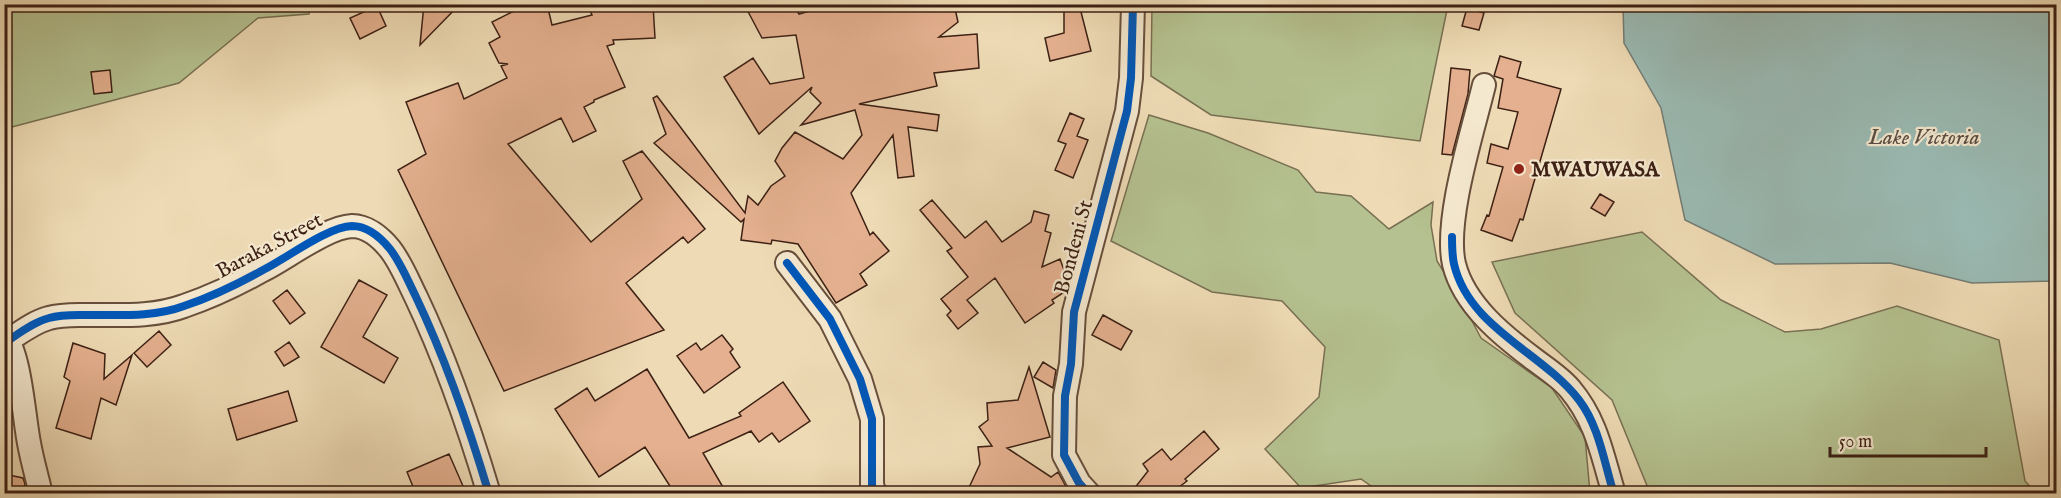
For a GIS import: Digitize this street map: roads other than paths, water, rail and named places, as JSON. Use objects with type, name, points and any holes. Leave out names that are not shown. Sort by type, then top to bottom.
[{"type":"street","name":"Bondeni St","points":[[1089,494],[1079,483],[1064,455],[1065,396],[1071,364],[1074,312],[1127,111],[1131,78],[1133,4]]},
{"type":"street","points":[[1484,85],[1458,193],[1452,237],[1454,264],[1466,293],[1489,321],[1568,387],[1581,402],[1598,437],[1614,494]]},
{"type":"street","name":"Baraka Street","points":[[7,337],[36,323],[64,315],[153,313],[178,308],[200,301],[263,270],[334,231],[354,226],[368,230],[380,238],[391,250],[441,352],[489,494]]},
{"type":"street","points":[[787,263],[830,319],[860,379],[872,419],[872,484],[875,494]]},
{"type":"street","points":[[7,337],[16,367],[29,444],[41,494]]},
{"type":"water","name":"Lake Victoria","points":[[1623,5],[2056,5],[2056,281],[1972,283],[1890,263],[1775,264],[1685,220],[1661,108],[1624,43]]},
{"type":"place","name":"MWAUWASA","points":[[1519,169]]}]
